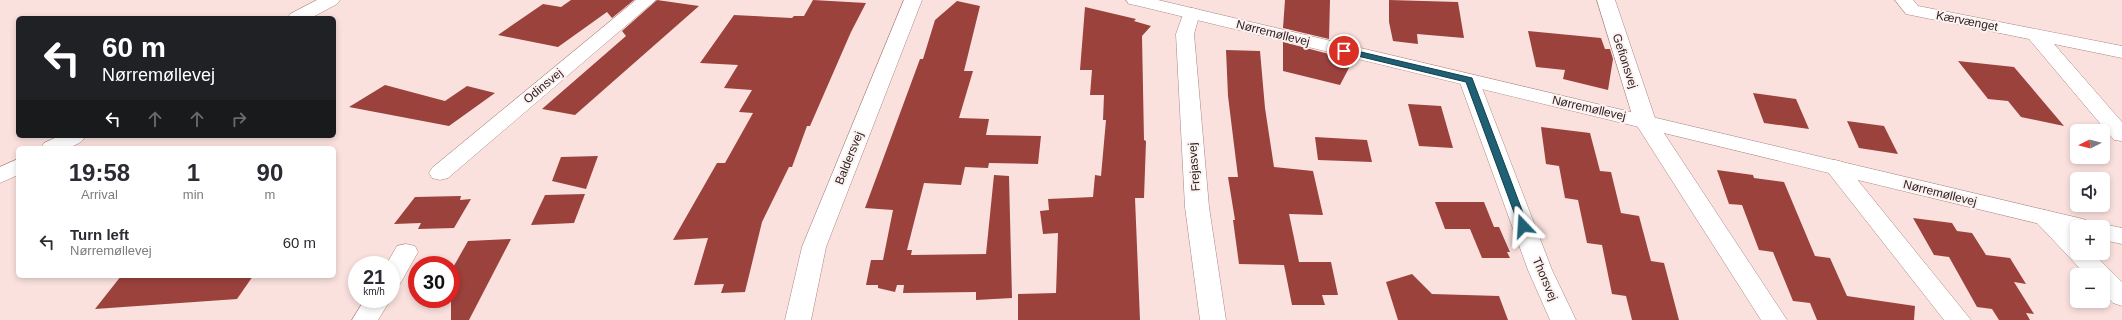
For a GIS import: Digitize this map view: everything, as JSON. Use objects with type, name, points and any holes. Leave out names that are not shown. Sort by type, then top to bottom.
[{"type":"street","points":[[302,16],[331,0]]},
{"type":"street","name":"Odinsvej","points":[[440,173],[647,0]]},
{"type":"street","name":"Baldersvej","points":[[798,320],[814,247],[913,0]]},
{"type":"street","name":"Nørremøllevej","points":[[1135,0],[2070,224]]},
{"type":"street","name":"Gefionsvej","points":[[1606,0],[1645,121]]},
{"type":"street","name":"Kærvænget","points":[[1904,0],[1912,10],[2122,52]]},
{"type":"street","name":"Frejasvej","points":[[1191,13],[1185,34],[1197,207],[1213,320]]},
{"type":"street","points":[[2035,34],[2122,135]]},
{"type":"street","name":"Thorsvej","points":[[1469,80],[1540,270],[1563,320]]},
{"type":"street","points":[[1645,121],[1774,320]]},
{"type":"street","points":[[56,146],[71,138]]},
{"type":"street","points":[[0,176],[16,167]]},
{"type":"street","points":[[1835,167],[1958,320]]},
{"type":"street","points":[[2045,218],[2070,244]]},
{"type":"street","points":[[2110,233],[2122,236]]},
{"type":"street","points":[[400,262],[406,252]]},
{"type":"street","points":[[2086,260],[2093,268]]},
{"type":"street","points":[[2110,285],[2122,297]]},
{"type":"street","points":[[365,320],[372,308]]},
{"type":"building","points":[[571,0],[634,0],[612,18],[607,12],[558,47],[498,35],[543,4],[561,7]]},
{"type":"building","points":[[657,0],[699,6],[575,115],[542,109],[626,36],[622,31]]},
{"type":"building","points":[[813,0],[866,3],[851,32],[810,126],[807,126],[792,167],[789,167],[762,222],[745,292],[721,293],[724,284],[694,285],[708,238],[673,240],[717,163],[725,163],[753,113],[739,112],[752,90],[724,88],[738,65],[700,63],[734,15],[792,18],[794,16],[804,16]]},
{"type":"building","points":[[1285,0],[1330,0],[1329,39],[1283,28]]},
{"type":"building","points":[[1389,0],[1458,2],[1464,38],[1417,34],[1418,44],[1393,41],[1389,22]]},
{"type":"building","points":[[957,1],[980,6],[964,71],[973,71],[959,118],[989,119],[986,135],[1041,136],[1038,164],[989,163],[988,168],[965,167],[961,185],[924,183],[907,250],[912,250],[911,255],[986,254],[994,175],[1009,176],[1012,298],[976,300],[976,292],[903,293],[904,285],[897,285],[895,292],[878,288],[878,285],[866,285],[871,260],[883,260],[893,210],[865,208],[920,59],[923,59],[935,20]]},
{"type":"building","points":[[1085,7],[1136,19],[1134,21],[1151,26],[1142,36],[1144,140],[1146,141],[1144,198],[1135,198],[1140,320],[1018,320],[1018,294],[1056,293],[1058,233],[1043,234],[1040,211],[1049,210],[1048,199],[1093,197],[1095,175],[1101,176],[1106,120],[1103,120],[1104,95],[1090,95],[1092,70],[1080,70]]},
{"type":"building","points":[[1528,31],[1601,38],[1605,49],[1610,49],[1613,59],[1608,90],[1563,79],[1565,70],[1536,67]]},
{"type":"building","points":[[1283,42],[1329,54],[1329,59],[1351,64],[1340,85],[1283,71]]},
{"type":"building","points":[[1226,50],[1260,51],[1265,108],[1274,167],[1313,171],[1323,215],[1289,214],[1299,262],[1331,262],[1338,295],[1322,295],[1325,305],[1292,305],[1284,265],[1239,264],[1233,220],[1235,220],[1228,177],[1238,177],[1228,96]]},
{"type":"building","points":[[1958,61],[2014,67],[2064,126],[2021,117],[2008,101],[1988,99]]},
{"type":"building","points":[[385,85],[445,101],[467,86],[495,93],[449,126],[349,107]]},
{"type":"building","points":[[1753,93],[1796,99],[1809,129],[1764,123]]},
{"type":"building","points":[[1408,104],[1441,106],[1453,148],[1419,146]]},
{"type":"building","points":[[1847,121],[1884,126],[1898,154],[1859,148]]},
{"type":"building","points":[[1541,127],[1590,133],[1600,171],[1611,172],[1621,213],[1639,216],[1651,261],[1664,263],[1679,320],[1632,320],[1626,296],[1612,294],[1602,245],[1587,243],[1578,200],[1565,198],[1559,166],[1546,164]]},
{"type":"building","points":[[1315,137],[1367,140],[1372,162],[1318,160]]},
{"type":"building","points":[[598,156],[586,189],[552,181],[561,157]]},
{"type":"building","points":[[1717,170],[1753,175],[1754,178],[1784,182],[1815,256],[1830,258],[1847,296],[1915,306],[1914,320],[1817,320],[1810,303],[1793,301],[1773,252],[1759,250],[1742,205],[1729,204]]},
{"type":"building","points":[[585,194],[574,223],[531,225],[545,195]]},
{"type":"building","points":[[461,196],[460,200],[471,199],[454,228],[418,229],[421,223],[394,224],[415,197]]},
{"type":"building","points":[[1435,202],[1484,202],[1494,227],[1499,227],[1510,252],[1507,252],[1510,258],[1482,258],[1470,229],[1445,229]]},
{"type":"building","points":[[1913,218],[1952,223],[1957,231],[1972,233],[1986,255],[2010,258],[2026,284],[2014,282],[2034,314],[2026,313],[2030,320],[1999,320],[1992,309],[1977,307],[1949,257],[1934,255]]},
{"type":"building","points":[[511,239],[469,320],[451,320],[451,308],[460,308],[460,256],[468,241]]},
{"type":"building","points":[[1412,274],[1432,294],[1499,296],[1508,320],[1398,320],[1386,282]]},
{"type":"building","points":[[119,278],[252,278],[237,299],[95,309]]},
{"type":"route","points":[[1344,51],[1469,80],[1523,226]]}]
